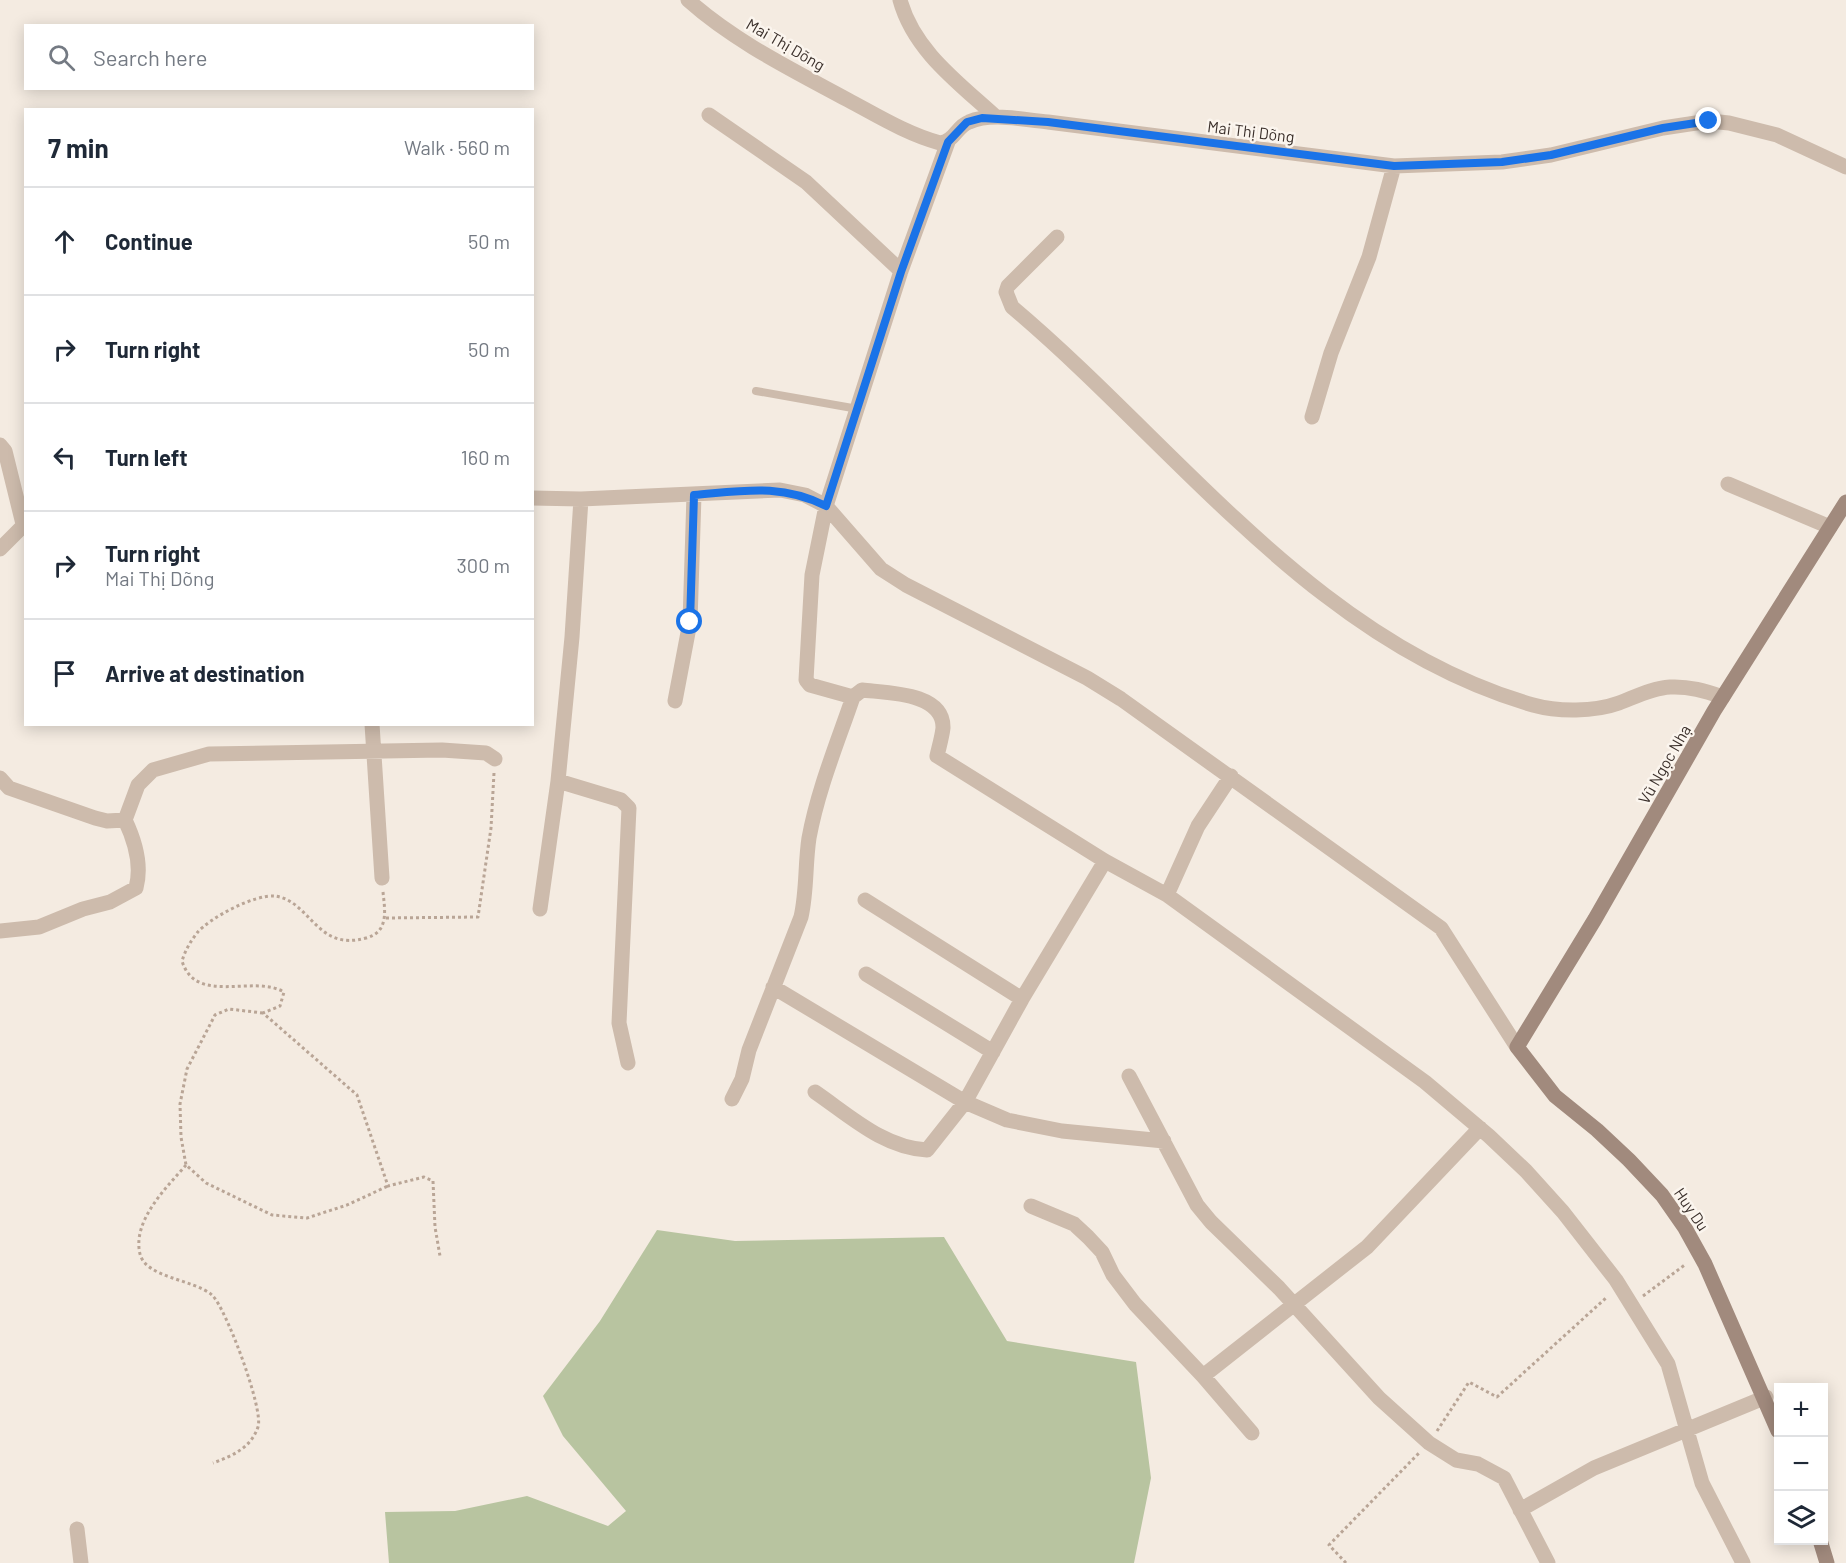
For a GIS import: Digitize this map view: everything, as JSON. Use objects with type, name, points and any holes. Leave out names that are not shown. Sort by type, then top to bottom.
[{"type":"street","name":"Mai Thị Dõng","points":[[688,0],[732,34],[794,71],[916,135],[940,143],[948,142],[967,122],[996,117],[1394,166],[1502,162],[1551,155],[1663,128],[1709,121],[1729,123],[1777,135],[1846,167]]},
{"type":"street","points":[[900,0],[905,19],[917,42],[996,117]]},
{"type":"street","points":[[709,115],[806,182],[901,272]]},
{"type":"street","points":[[853,697],[810,685],[806,680],[812,575],[826,506],[901,272],[948,142]]},
{"type":"street","points":[[1312,417],[1331,353],[1369,257],[1394,166]]},
{"type":"street","points":[[1057,237],[1008,286],[1006,292],[1012,307],[1276,555],[1364,623],[1406,649],[1494,693],[1537,706],[1577,710],[1616,704],[1668,687],[1691,687],[1723,697]]},
{"type":"street","points":[[0,446],[5,451],[24,523],[16,535],[0,549]]},
{"type":"street","points":[[1728,484],[1830,527]]},
{"type":"street","points":[[534,498],[581,499],[780,490],[805,495],[826,506],[881,569],[916,590],[1087,678],[1151,719],[1441,928],[1517,1047]]},
{"type":"street","points":[[675,701],[690,622],[694,495]]},
{"type":"street","points":[[540,909],[558,781],[572,637],[581,499]]},
{"type":"street","name":"Vũ Ngọc Nhạ","points":[[1517,1047],[1595,919],[1723,697],[1846,502]]},
{"type":"street","points":[[732,1099],[742,1079],[749,1050],[804,900],[809,841],[820,788],[853,697],[862,690],[923,699],[937,712],[943,727],[937,756],[1105,861],[1167,895],[1425,1082],[1480,1128],[1533,1179],[1620,1286],[1668,1364],[1702,1483],[1743,1563]]},
{"type":"street","points":[[372,726],[382,878]]},
{"type":"street","points":[[0,931],[39,927],[83,909],[110,902],[136,888],[140,875],[133,837],[125,820],[138,785],[153,770],[209,754],[373,750],[473,752],[486,753],[495,759]]},
{"type":"street","points":[[1167,895],[1181,858],[1198,826],[1231,776]]},
{"type":"street","points":[[0,778],[9,788],[95,818],[107,821],[125,820]]},
{"type":"street","points":[[558,781],[621,800],[629,808],[619,1023],[628,1064]]},
{"type":"street","points":[[815,1092],[891,1144],[908,1149],[927,1150],[965,1102],[1022,999],[1105,861]]},
{"type":"street","points":[[865,900],[1022,999]]},
{"type":"street","points":[[866,974],[993,1052]]},
{"type":"street","points":[[773,987],[965,1102],[1007,1120],[1035,1127],[1164,1141]]},
{"type":"street","name":"Huy Du","points":[[1517,1047],[1555,1096],[1597,1130],[1662,1195],[1700,1255],[1753,1378],[1766,1397],[1774,1418]]},
{"type":"street","points":[[1129,1076],[1197,1205],[1379,1398],[1429,1443],[1456,1460],[1478,1464],[1504,1478],[1548,1563]]},
{"type":"street","points":[[1203,1376],[1367,1247],[1480,1128]]},
{"type":"street","points":[[1031,1206],[1074,1224],[1088,1237],[1102,1252],[1113,1275],[1135,1304],[1203,1376],[1252,1433]]},
{"type":"street","points":[[1520,1510],[1594,1468],[1766,1397]]},
{"type":"street","points":[[77,1528],[81,1563]]},
{"type":"street","points":[[1822,1545],[1827,1563]]},
{"type":"lane","points":[[756,391],[858,409]]},
{"type":"path","points":[[385,918],[478,917],[491,828],[495,759]]},
{"type":"path","points":[[382,878],[385,918],[381,929],[372,936],[353,942],[336,938],[318,929],[289,901],[274,896],[255,899],[233,909],[198,931],[182,961],[186,974],[198,982],[219,987],[273,985],[284,992],[280,1006],[263,1013],[229,1010],[215,1015],[187,1070],[180,1104],[181,1137],[186,1165],[206,1183],[272,1215],[307,1218],[347,1205],[388,1186],[424,1177],[433,1181],[435,1227],[440,1256]]},
{"type":"path","points":[[263,1013],[357,1095],[388,1186]]},
{"type":"path","points":[[186,1165],[156,1202],[137,1239],[141,1257],[150,1270],[202,1287],[215,1298],[225,1314],[245,1369],[256,1404],[259,1425],[249,1443],[235,1455],[213,1463]]},
{"type":"path","points":[[1632,1304],[1700,1255]]},
{"type":"path","points":[[1346,1563],[1329,1545],[1429,1443],[1469,1382],[1497,1397],[1620,1286]]},
{"type":"green space","points":[[657,1230],[735,1241],[944,1237],[1007,1341],[1136,1362],[1151,1478],[1134,1563],[389,1563],[385,1512],[455,1511],[527,1496],[608,1526],[626,1511],[563,1436],[543,1396],[600,1321]]},
{"type":"route","points":[[690,622],[694,495],[780,490],[805,495],[826,506],[901,272],[948,142],[967,122],[996,117],[1048,122],[1394,166],[1502,162],[1551,155],[1663,128],[1709,121]]}]
